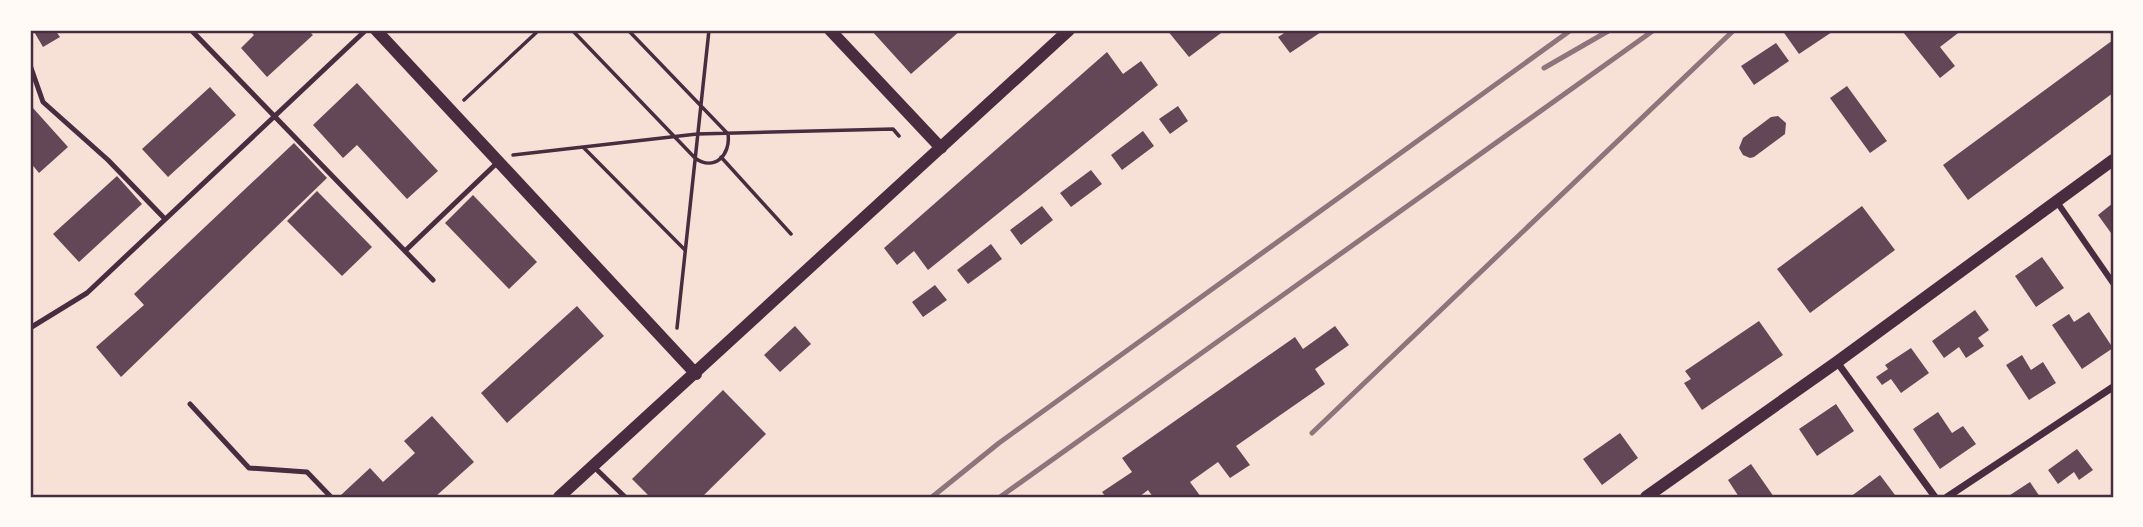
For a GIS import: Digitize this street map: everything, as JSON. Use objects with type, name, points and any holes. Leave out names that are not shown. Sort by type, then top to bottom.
[{"type":"street","points":[[376,30],[696,374]]},
{"type":"street","points":[[830,30],[941,148]]},
{"type":"street","points":[[559,497],[1069,30]]},
{"type":"street","points":[[1646,497],[1838,362],[2113,160]]},
{"type":"street","points":[[2057,202],[2113,283]]},
{"type":"street","points":[[1838,362],[1936,497]]},
{"type":"street","points":[[1947,497],[2113,387]]},
{"type":"lane","points":[[191,30],[433,280]]},
{"type":"lane","points":[[30,328],[87,293],[366,30]]},
{"type":"lane","points":[[30,65],[43,102],[108,160],[165,219]]},
{"type":"lane","points":[[405,251],[497,159]]},
{"type":"lane","points":[[190,404],[249,468],[307,472],[331,497]]},
{"type":"lane","points":[[593,466],[623,497]]},
{"type":"path","points":[[452,111],[539,30]]},
{"type":"path","points":[[572,30],[695,158],[702,163],[710,163],[721,157],[727,149],[728,134],[628,30]]},
{"type":"path","points":[[678,337],[676,330],[709,30]]},
{"type":"path","points":[[497,159],[697,134],[893,129],[899,136]]},
{"type":"path","points":[[584,148],[685,250]]},
{"type":"path","points":[[721,157],[791,234]]},
{"type":"building","points":[[33,30],[55,30],[60,37],[43,47]]},
{"type":"building","points":[[249,30],[308,30],[313,35],[267,77],[241,48],[254,35]]},
{"type":"building","points":[[871,30],[961,30],[911,74]]},
{"type":"building","points":[[1167,30],[1225,30],[1189,57]]},
{"type":"building","points":[[1289,30],[1324,30],[1290,53],[1278,37]]},
{"type":"building","points":[[1782,30],[1835,30],[1799,54]]},
{"type":"building","points":[[1962,30],[1940,47],[1955,66],[1940,78],[1903,32]]},
{"type":"building","points":[[2113,40],[2113,93],[1968,200],[1943,165]]},
{"type":"building","points":[[1776,43],[1789,61],[1754,85],[1741,66]]},
{"type":"building","points":[[1107,52],[1123,74],[1141,61],[1158,85],[928,270],[914,251],[897,265],[884,248]]},
{"type":"building","points":[[357,83],[438,171],[407,199],[357,145],[343,158],[313,125]]},
{"type":"building","points":[[1847,86],[1887,141],[1870,153],[1830,98]]},
{"type":"building","points":[[210,87],[236,115],[168,177],[142,149]]},
{"type":"building","points":[[1178,106],[1188,121],[1170,134],[1159,119]]},
{"type":"building","points":[[33,108],[68,147],[39,173],[30,162],[30,111]]},
{"type":"building","points":[[1778,116],[1786,123],[1785,134],[1754,157],[1743,155],[1739,148],[1743,138],[1771,117]]},
{"type":"building","points":[[1143,131],[1154,146],[1122,170],[1111,155]]},
{"type":"building","points":[[294,143],[327,178],[121,377],[96,347],[144,305],[134,294]]},
{"type":"building","points":[[1091,170],[1102,184],[1071,207],[1060,193]]},
{"type":"building","points":[[117,176],[142,204],[79,262],[53,234]]},
{"type":"building","points":[[317,191],[372,247],[342,276],[287,221]]},
{"type":"building","points":[[473,195],[537,262],[509,289],[445,223]]},
{"type":"building","points":[[2113,203],[2113,231],[2111,233],[2098,215]]},
{"type":"building","points":[[1042,206],[1053,220],[1021,245],[1010,230]]},
{"type":"building","points":[[1862,206],[1895,250],[1810,313],[1777,269]]},
{"type":"building","points":[[991,244],[1002,259],[968,284],[957,270]]},
{"type":"building","points":[[2042,257],[2064,288],[2036,307],[2015,276]]},
{"type":"building","points":[[935,285],[947,300],[923,317],[912,302]]},
{"type":"building","points":[[577,306],[604,336],[507,423],[481,393]]},
{"type":"building","points":[[1975,310],[1989,330],[1978,338],[1984,346],[1966,358],[1959,347],[1944,358],[1932,341]]},
{"type":"building","points":[[2089,312],[2113,348],[2082,369],[2052,325],[2069,314],[2074,322]]},
{"type":"building","points":[[1759,321],[1783,355],[1702,410],[1684,383],[1691,379],[1685,371]]},
{"type":"building","points":[[795,326],[811,344],[780,372],[764,355]]},
{"type":"building","points":[[1335,326],[1349,345],[1315,369],[1325,384],[1236,446],[1250,465],[1230,478],[1218,462],[1190,482],[1201,497],[1153,497],[1148,490],[1139,497],[1106,497],[1102,492],[1132,472],[1122,458],[1295,337],[1303,349]]},
{"type":"building","points":[[1911,348],[1929,373],[1901,393],[1891,379],[1882,385],[1876,377],[1888,369],[1885,365]]},
{"type":"building","points":[[2022,355],[2031,370],[2043,362],[2056,383],[2029,400],[2006,365]]},
{"type":"building","points":[[723,390],[766,434],[702,497],[650,497],[632,479]]},
{"type":"building","points":[[1836,404],[1854,431],[1817,456],[1799,429]]},
{"type":"building","points":[[1938,412],[1952,433],[1963,426],[1976,444],[1940,469],[1913,429]]},
{"type":"building","points":[[432,416],[474,462],[435,497],[342,497],[341,495],[370,468],[383,482],[415,453],[404,441]]},
{"type":"building","points":[[1620,433],[1638,458],[1602,485],[1583,459]]},
{"type":"building","points":[[2077,449],[2093,470],[2079,480],[2074,472],[2058,484],[2048,470]]},
{"type":"building","points":[[1751,464],[1774,497],[1739,497],[1728,480]]},
{"type":"building","points":[[1880,475],[1895,495],[1850,497]]},
{"type":"building","points":[[2030,482],[2040,497],[2007,497]]},
{"type":"railway","points":[[932,497],[999,443],[1571,30]]},
{"type":"railway","points":[[1544,68],[1610,30]]},
{"type":"railway","points":[[1000,497],[1654,30]]},
{"type":"railway","points":[[1312,433],[1734,30]]}]
